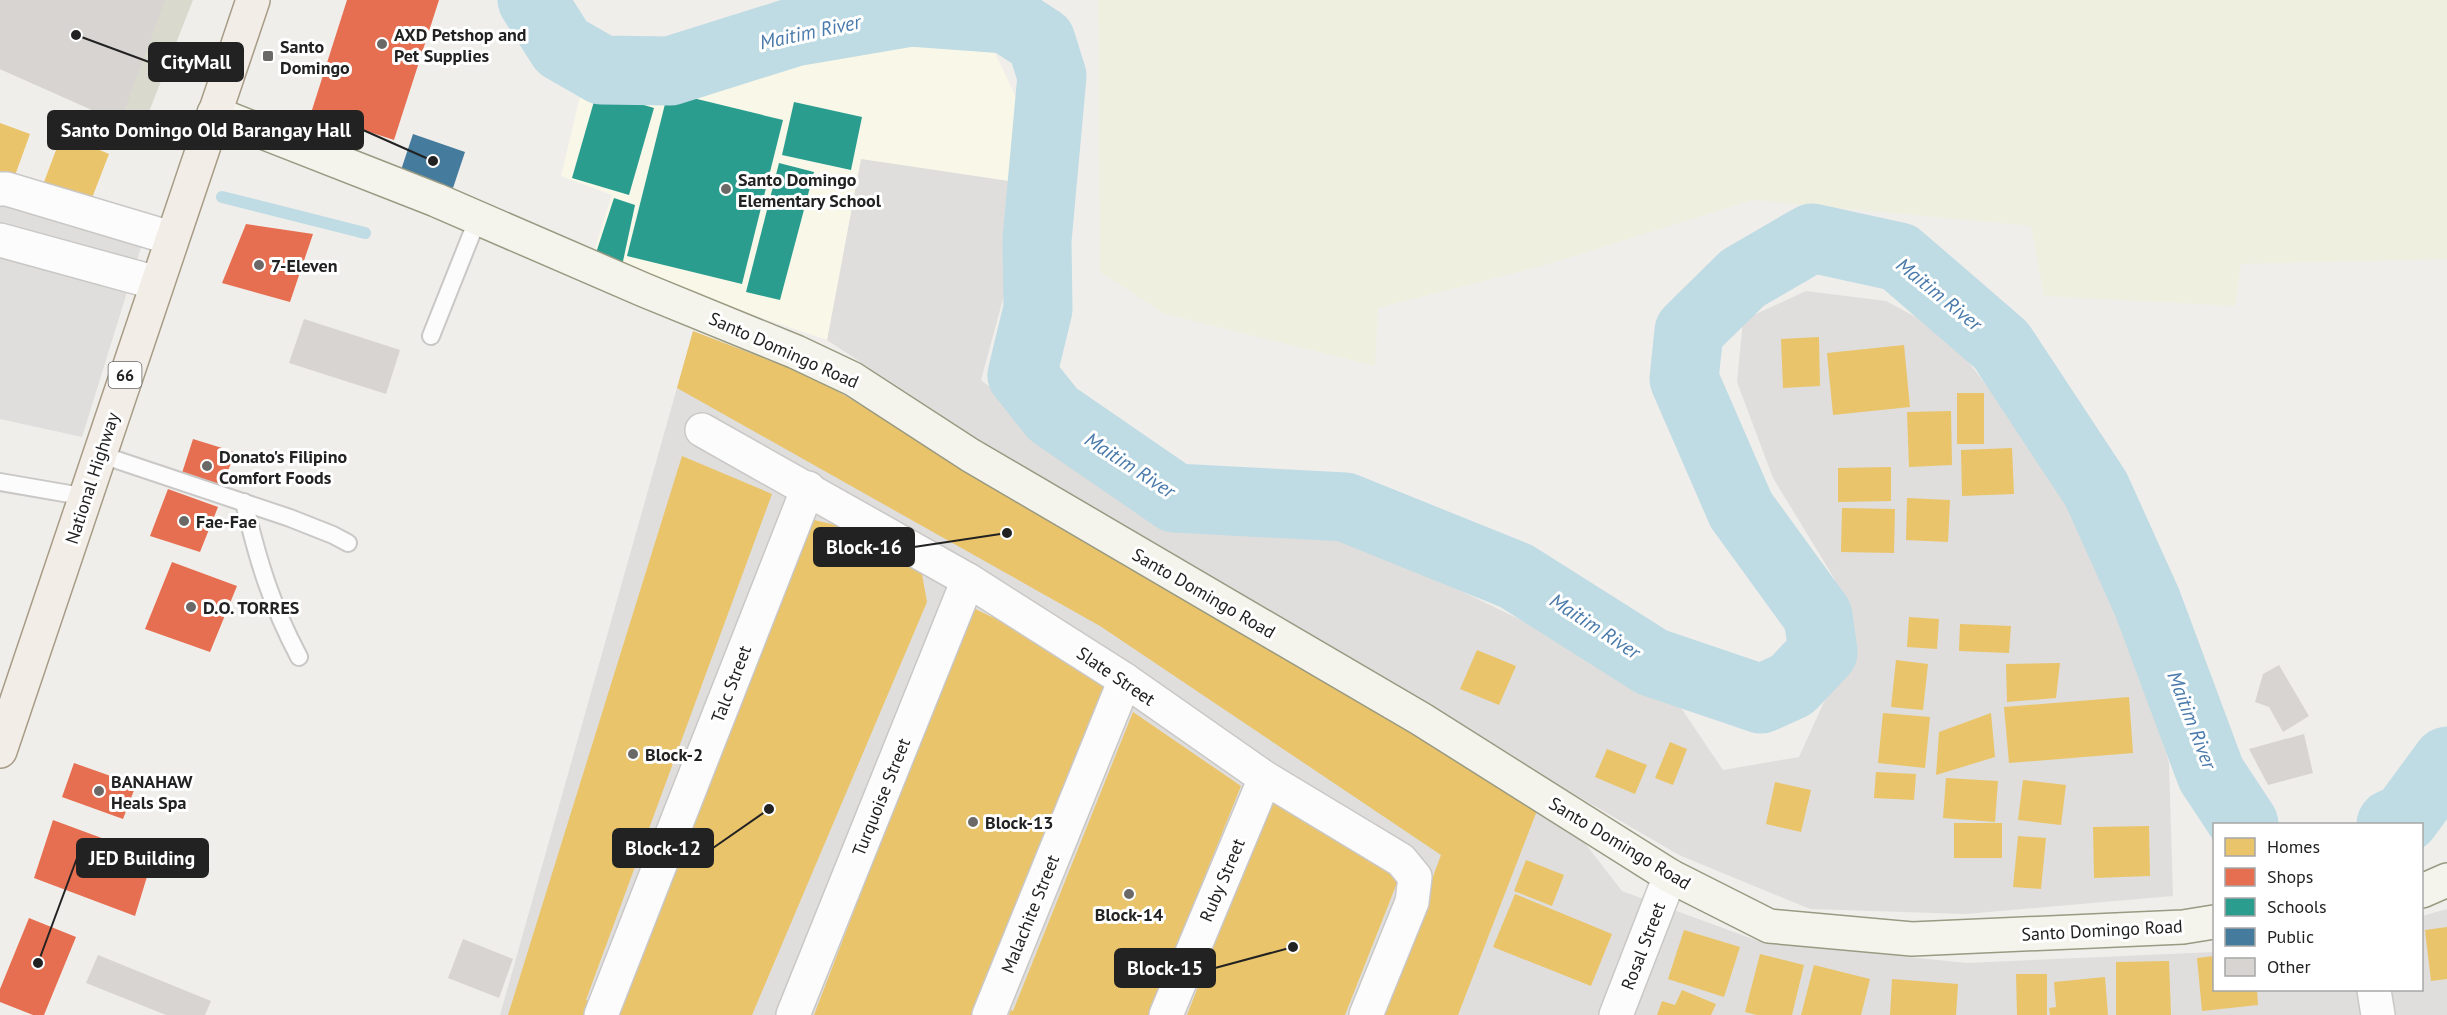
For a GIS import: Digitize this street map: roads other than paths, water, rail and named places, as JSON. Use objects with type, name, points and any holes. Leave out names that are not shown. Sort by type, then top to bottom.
[{"type":"main road","name":"National Highway","points":[[0,752],[87,497],[99,454],[171,238],[253,0]]},
{"type":"street","name":"Santo Domingo Road","points":[[214,113],[478,218],[644,290],[796,352],[854,379],[970,455],[1421,719],[1670,876],[1769,926],[1912,939],[2183,927],[2213,922]]},
{"type":"street","points":[[0,189],[8,189],[171,238]]},
{"type":"street","points":[[0,240],[157,282]]},
{"type":"street","name":"Slate Street","points":[[702,430],[968,580],[1125,680],[1265,778],[1401,860],[1415,877],[1412,902],[1366,1015]]},
{"type":"street","name":"Talc Street","points":[[601,1015],[808,488]]},
{"type":"street","name":"Turquoise Street","points":[[793,1015],[968,580]]},
{"type":"street","name":"Malachite Street","points":[[989,1015],[1125,680]]},
{"type":"street","name":"Ruby Street","points":[[1166,1015],[1265,778]]},
{"type":"street","name":"Rosal Street","points":[[1616,1015],[1670,876]]},
{"type":"street","points":[[2423,890],[2447,880]]},
{"type":"street","points":[[2374,991],[2378,1015]]},
{"type":"lane","points":[[432,336],[478,218]]},
{"type":"lane","points":[[99,454],[244,502],[323,531],[348,543]]},
{"type":"lane","points":[[0,482],[87,497]]},
{"type":"lane","points":[[244,502],[257,559],[279,618],[299,657]]},
{"type":"waterway","name":"Maitim River","points":[[532,0],[562,47],[602,70],[670,71],[794,32],[911,12],[1007,19],[1041,41],[1052,76],[1037,240],[1038,309],[1022,375],[1053,414],[1175,498],[1345,507],[1516,576],[1652,662],[1761,699],[1792,685],[1823,652],[1818,616],[1741,510],[1684,379],[1689,331],[1743,278],[1812,238],[1899,257],[2001,345],[2096,489],[2147,602],[2211,774],[2243,823]]},
{"type":"waterway","points":[[222,197],[365,233]]},
{"type":"waterway","name":"Maitim River","points":[[2393,823],[2405,818],[2447,761]]},
{"type":"place","name":"CityMall","points":[[76,35]]},
{"type":"place","name":"AXD Petshop and Pet Supplies","points":[[382,44]]},
{"type":"place","name":"Santo Domingo","points":[[268,56]]},
{"type":"place","name":"Santo Domingo Old Barangay Hall","points":[[433,161]]},
{"type":"place","name":"Santo Domingo Elementary School","points":[[726,189]]},
{"type":"place","name":"7-Eleven","points":[[259,265]]},
{"type":"place","name":"Donato's Filipino Comfort Foods","points":[[207,466]]},
{"type":"place","name":"Fae-Fae","points":[[184,521]]},
{"type":"place","name":"Block-16","points":[[1007,533]]},
{"type":"place","name":"D.O. TORRES","points":[[191,607]]},
{"type":"place","name":"Block-2","points":[[633,754]]},
{"type":"place","name":"BANAHAW Heals Spa","points":[[99,791]]},
{"type":"place","name":"Block-12","points":[[769,809]]},
{"type":"place","name":"Block-13","points":[[973,822]]},
{"type":"place","name":"Block-14","points":[[1129,894]]},
{"type":"place","name":"Block-15","points":[[1293,947]]},
{"type":"place","name":"JED Building","points":[[38,963]]}]
